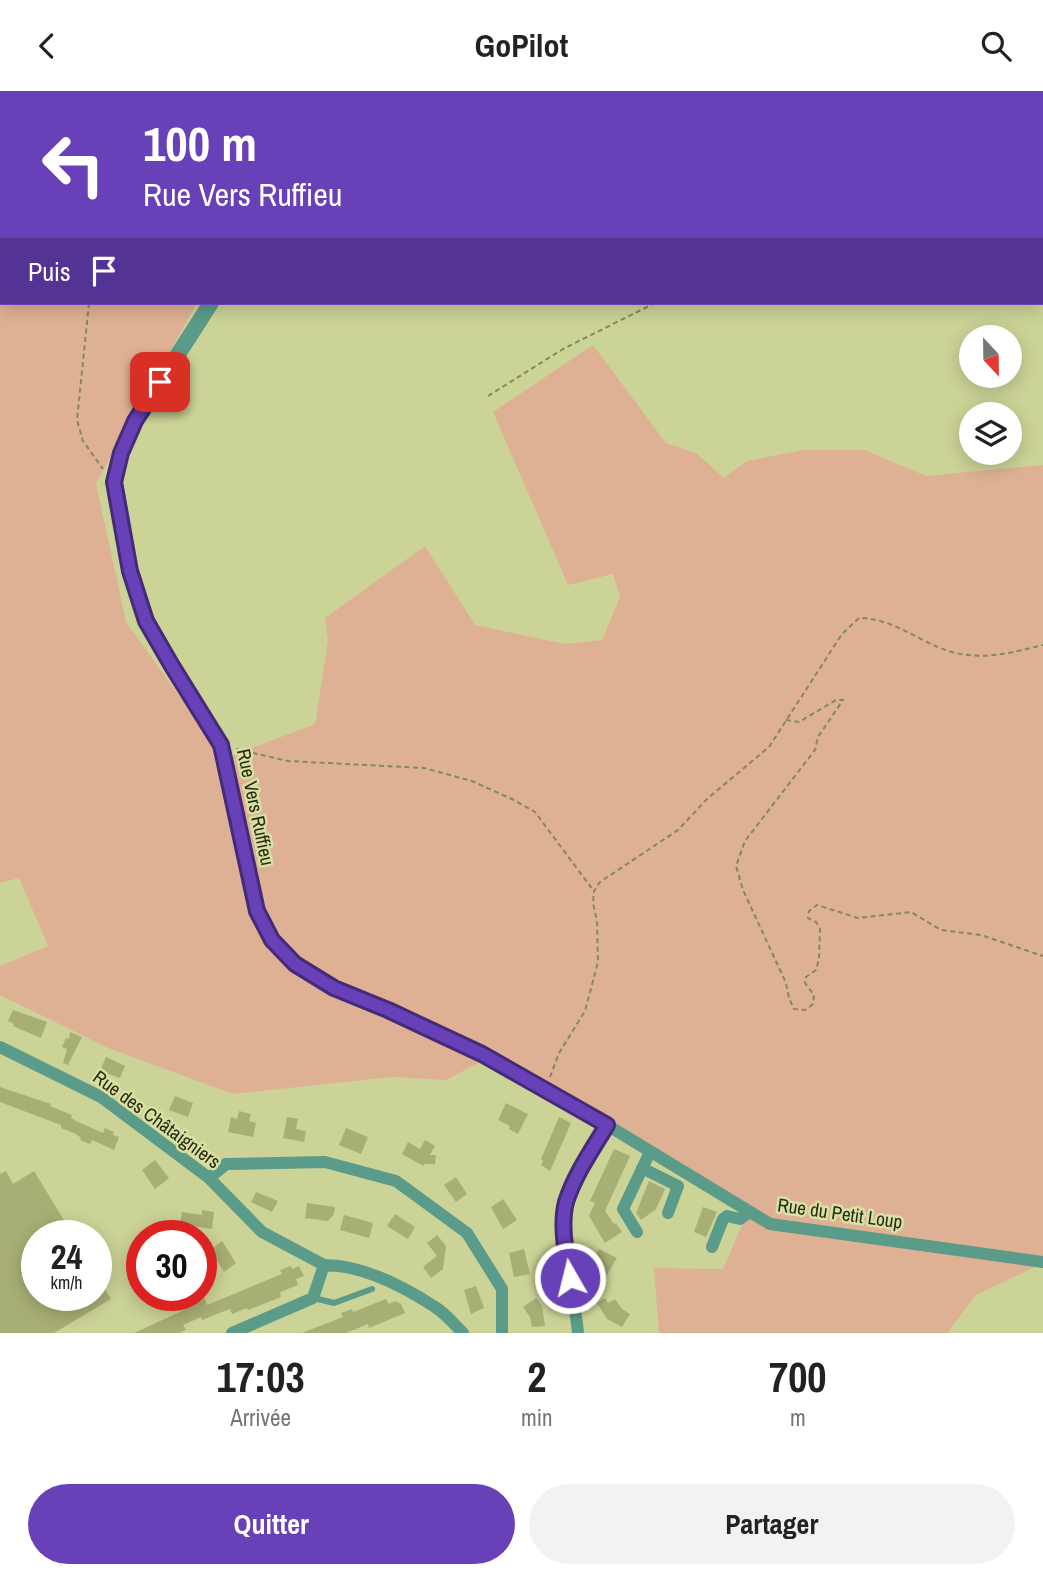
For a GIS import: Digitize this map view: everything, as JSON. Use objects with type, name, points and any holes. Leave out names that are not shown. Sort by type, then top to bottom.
[{"type":"street","name":"Rue Vers Ruffieu","points":[[210,305],[135,421],[121,453],[114,482],[130,571],[146,621],[221,745],[257,911],[272,940],[295,964],[334,988],[482,1054],[607,1125]]},
{"type":"street","name":"Rue des Châtaigniers","points":[[0,1047],[101,1097],[209,1178],[262,1232],[324,1265],[334,1265],[387,1280],[437,1308],[463,1333]]},
{"type":"street","points":[[578,1333],[566,1254],[566,1204],[579,1170],[607,1125]]},
{"type":"street","name":"Rue du Petit Loup","points":[[607,1125],[769,1224],[1043,1262]]},
{"type":"street","points":[[637,1232],[623,1209],[650,1152]]},
{"type":"street","points":[[209,1178],[226,1164],[325,1162],[396,1181],[467,1233],[502,1289],[502,1333]]},
{"type":"street","points":[[642,1168],[678,1186],[667,1213]]},
{"type":"street","points":[[712,1247],[723,1219],[727,1216],[740,1219],[748,1213]]},
{"type":"street","points":[[232,1333],[313,1298],[324,1265]]},
{"type":"lane","points":[[313,1298],[334,1303],[372,1289]]},
{"type":"path","points":[[89,305],[77,420],[83,441],[114,482]]},
{"type":"path","points":[[488,396],[564,349],[651,305]]},
{"type":"path","points":[[548,1091],[551,1073],[559,1053],[585,1011],[597,962],[594,891],[600,883],[678,830],[707,799],[769,747],[842,634],[859,618],[874,618],[955,653],[982,657],[1043,645]]},
{"type":"path","points":[[786,720],[799,722],[836,700],[844,700],[818,737],[815,750],[745,841],[736,866],[743,890],[786,983],[794,1009],[805,1010],[813,1004],[814,995],[805,983],[806,977],[816,970],[819,959],[820,929],[816,922],[808,918],[809,911],[817,905],[858,918],[911,912],[941,930],[981,935],[1043,956]]},
{"type":"path","points":[[221,745],[288,761],[424,768],[472,781],[535,812],[594,891]]},
{"type":"shaded area","points":[[0,305],[196,305],[96,483],[126,622],[216,747],[231,756],[315,724],[328,641],[325,618],[425,546],[475,625],[565,644],[602,640],[620,597],[613,574],[568,585],[493,412],[593,345],[666,443],[696,453],[724,478],[747,461],[803,450],[865,450],[926,476],[1043,465],[1043,1263],[976,1295],[947,1333],[659,1333],[654,1268],[723,1269],[745,1218],[752,1215],[490,1057],[446,1080],[392,1077],[233,1094],[108,1048],[0,995],[0,966],[48,946],[19,878],[0,883]]},
{"type":"building","points":[[13,1010],[47,1022],[41,1038],[13,1026],[14,1024],[8,1021]]},
{"type":"building","points":[[70,1032],[82,1037],[68,1065],[63,1063],[67,1049],[62,1047],[66,1038],[69,1039]]},
{"type":"building","points":[[106,1057],[125,1066],[120,1078],[100,1071]]},
{"type":"building","points":[[0,1087],[51,1104],[50,1106],[72,1115],[71,1118],[76,1121],[103,1133],[105,1128],[114,1132],[113,1135],[119,1137],[114,1150],[92,1140],[90,1144],[80,1140],[76,1134],[61,1128],[61,1125],[0,1102]]},
{"type":"building","points":[[175,1096],[193,1103],[188,1117],[169,1110]]},
{"type":"building","points":[[506,1103],[528,1114],[518,1134],[498,1120]]},
{"type":"building","points":[[239,1111],[251,1114],[249,1121],[256,1123],[253,1137],[228,1132],[231,1117],[237,1119]]},
{"type":"building","points":[[287,1117],[298,1119],[296,1129],[306,1131],[304,1142],[283,1138]]},
{"type":"building","points":[[559,1117],[571,1123],[550,1171],[541,1165],[541,1159]]},
{"type":"building","points":[[346,1128],[368,1137],[361,1154],[339,1145]]},
{"type":"building","points":[[425,1140],[435,1146],[430,1155],[436,1155],[435,1164],[423,1166],[402,1154],[408,1142],[420,1149]]},
{"type":"building","points":[[614,1149],[630,1156],[605,1211],[622,1232],[605,1243],[589,1216],[595,1203],[590,1201]]},
{"type":"building","points":[[155,1160],[169,1178],[155,1189],[142,1170]]},
{"type":"building","points":[[6,1171],[13,1184],[34,1171],[64,1220],[21,1220],[21,1311],[91,1311],[54,1333],[0,1333],[0,1174]]},
{"type":"building","points":[[456,1177],[467,1194],[456,1202],[444,1185]]},
{"type":"building","points":[[649,1181],[665,1189],[656,1209],[641,1220],[636,1213]]},
{"type":"building","points":[[256,1192],[278,1201],[272,1212],[251,1202]]},
{"type":"building","points":[[503,1199],[517,1220],[503,1229],[491,1207]]},
{"type":"building","points":[[307,1203],[335,1207],[334,1214],[328,1221],[305,1218]]},
{"type":"building","points":[[703,1207],[717,1212],[706,1237],[694,1232]]},
{"type":"building","points":[[202,1210],[214,1212],[213,1220],[181,1220],[182,1212],[202,1215]]},
{"type":"building","points":[[395,1214],[415,1227],[408,1239],[387,1226]]},
{"type":"building","points":[[344,1215],[373,1223],[369,1238],[340,1230]]},
{"type":"building","points":[[437,1235],[446,1246],[443,1269],[431,1278],[423,1267],[437,1256],[427,1243]]},
{"type":"building","points":[[222,1241],[236,1263],[224,1272],[217,1261],[217,1245]]},
{"type":"building","points":[[524,1249],[530,1274],[514,1277],[509,1253]]},
{"type":"building","points":[[599,1249],[617,1258],[605,1278],[587,1270]]},
{"type":"building","points":[[299,1266],[304,1276],[296,1279],[298,1285],[280,1292],[281,1297],[232,1314],[230,1309],[202,1320],[201,1317],[183,1325],[186,1330],[179,1333],[134,1333],[182,1311],[217,1311],[217,1301],[282,1274],[280,1270]]},
{"type":"building","points":[[476,1286],[484,1308],[471,1314],[464,1290]]},
{"type":"building","points":[[536,1298],[542,1306],[545,1326],[532,1327],[530,1317],[523,1307]]},
{"type":"building","points":[[605,1298],[608,1303],[615,1299],[622,1309],[630,1314],[622,1327],[607,1319],[597,1303]]},
{"type":"building","points":[[386,1299],[389,1304],[395,1301],[401,1304],[405,1313],[369,1328],[368,1324],[346,1333],[302,1333],[343,1317],[341,1313],[352,1309],[353,1312]]},
{"type":"route","points":[[160,382],[135,421],[121,453],[114,482],[117,504],[130,571],[146,621],[221,745],[257,911],[272,940],[295,964],[334,988],[482,1054],[607,1125],[579,1170],[566,1204],[564,1228],[570,1278]]}]
